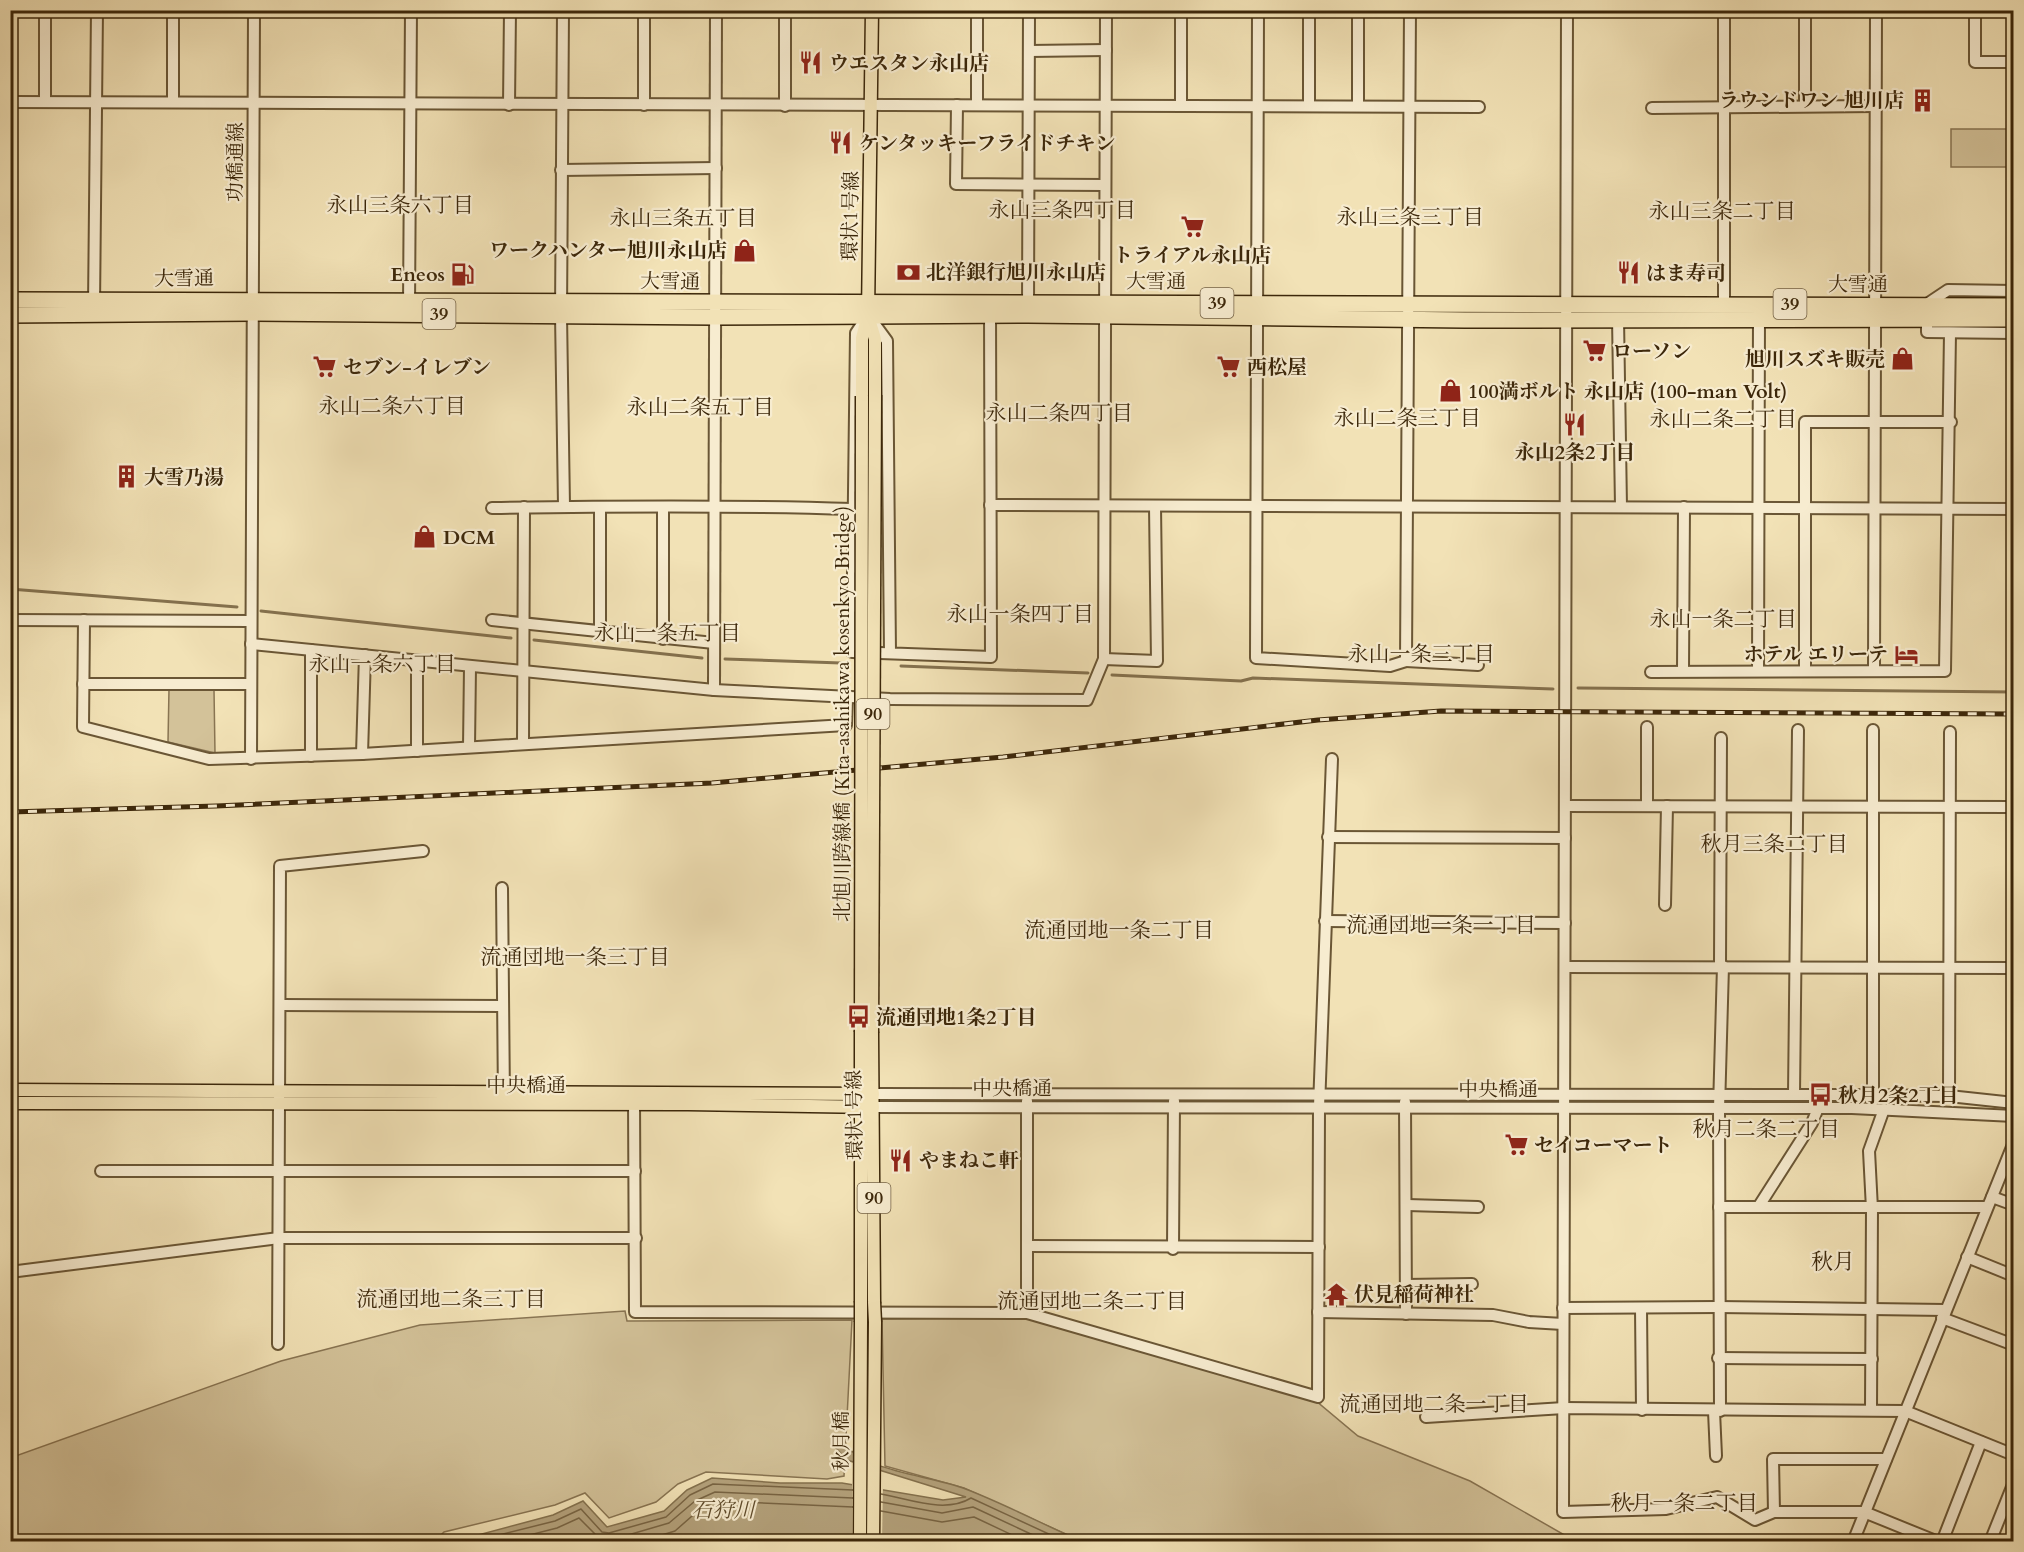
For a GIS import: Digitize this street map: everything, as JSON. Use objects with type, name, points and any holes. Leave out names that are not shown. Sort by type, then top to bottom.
[{"type":"highway","name":"大雪通","points":[[10,300],[94,308]]},
{"type":"highway","name":"大雪通","points":[[10,315],[94,308],[252,306],[715,310],[1028,308],[1407,313],[1566,312],[1724,304],[1759,311]]},
{"type":"highway","name":"大雪通","points":[[1927,312],[2013,306]]},
{"type":"highway","name":"大雪通","points":[[1566,312],[1618,318],[1759,311],[1875,311],[1927,312],[2013,319]]},
{"type":"main road","name":"環状1号線","points":[[868,396],[875,339],[868,308],[872,10]]},
{"type":"main road","name":"北旭川跨線橋 (Kita-asahikawa kosenkyo Bridge)","points":[[867,1032],[868,396]]},
{"type":"main road","name":"環状1号線","points":[[861,1340],[867,1032]]},
{"type":"main road","name":"中央橋通","points":[[10,1090],[634,1091],[867,1094]]},
{"type":"main road","name":"中央橋通","points":[[10,1104],[634,1104],[867,1107]]},
{"type":"main road","name":"環状1号線","points":[[867,1107],[874,1341]]},
{"type":"main road","name":"秋月橋","points":[[860,1542],[861,1340]]},
{"type":"main road","name":"秋月橋","points":[[873,1542],[874,1341]]},
{"type":"street","points":[[45,10],[45,102]]},
{"type":"street","points":[[94,308],[97,10]]},
{"type":"street","points":[[173,10],[173,102]]},
{"type":"street","name":"功橋通線","points":[[251,759],[254,10]]},
{"type":"street","points":[[409,307],[411,10]]},
{"type":"street","points":[[509,105],[510,10]]},
{"type":"street","points":[[563,10],[561,308],[564,506]]},
{"type":"street","points":[[644,10],[644,105]]},
{"type":"street","points":[[714,690],[716,10]]},
{"type":"street","points":[[785,10],[785,106]]},
{"type":"street","points":[[977,10],[977,104]]},
{"type":"street","points":[[1028,308],[1029,10]]},
{"type":"street","points":[[251,644],[714,690],[847,698],[1087,700],[1104,659],[1106,10]]},
{"type":"street","points":[[1181,10],[1181,106]]},
{"type":"street","points":[[1258,10],[1256,658],[1390,666],[1406,661],[1478,664]]},
{"type":"street","points":[[1309,10],[1309,106]]},
{"type":"street","points":[[1358,10],[1358,106]]},
{"type":"street","points":[[1406,661],[1405,507],[1410,10]]},
{"type":"street","points":[[1567,10],[1563,1512],[1666,1509],[1717,1497],[1755,1520],[1774,1512],[1864,1512],[1923,1539],[1940,1542],[1981,1442]]},
{"type":"street","points":[[1724,10],[1724,304]]},
{"type":"street","points":[[1805,10],[1805,106]]},
{"type":"street","points":[[1874,671],[1876,10]]},
{"type":"street","points":[[1976,10],[1975,62],[2013,62]]},
{"type":"street","points":[[1029,51],[1106,50]]},
{"type":"street","points":[[10,102],[1479,107]]},
{"type":"street","points":[[957,105],[957,184],[1105,185]]},
{"type":"street","points":[[1652,108],[1876,106]]},
{"type":"street","points":[[561,170],[716,168]]},
{"type":"street","points":[[2013,291],[1948,290],[1927,312],[1927,332],[2013,333]]},
{"type":"street","points":[[868,308],[856,333],[855,343],[852,652],[991,657],[990,308]]},
{"type":"street","points":[[868,308],[887,340],[890,653]]},
{"type":"street","points":[[1758,671],[1759,311]]},
{"type":"street","points":[[1618,318],[1621,507]]},
{"type":"street","points":[[1651,672],[1945,671],[1951,422],[1950,333]]},
{"type":"street","points":[[1805,671],[1805,422],[1951,422]]},
{"type":"street","points":[[492,508],[564,506],[663,508],[715,505],[853,509]]},
{"type":"street","points":[[990,505],[2013,510]]},
{"type":"street","points":[[1104,659],[1157,661],[1155,506]]},
{"type":"street","points":[[523,744],[524,507]]},
{"type":"street","points":[[600,507],[600,632]]},
{"type":"street","points":[[1683,671],[1684,507]]},
{"type":"street","points":[[663,508],[663,639]]},
{"type":"street","points":[[10,620],[251,621]]},
{"type":"street","points":[[84,620],[83,727],[209,759],[362,754],[846,725],[847,698]]},
{"type":"street","points":[[492,620],[714,643]]},
{"type":"street","points":[[311,650],[311,756]]},
{"type":"street","points":[[362,754],[364,655]]},
{"type":"street","points":[[417,661],[417,751]]},
{"type":"street","points":[[470,667],[470,747]]},
{"type":"street","points":[[83,684],[252,684]]},
{"type":"street","points":[[1647,727],[1647,806]]},
{"type":"street","points":[[1794,1095],[1798,730]]},
{"type":"street","points":[[1871,1410],[1872,1209],[1869,1151],[1879,1108],[1873,1096],[1873,730]]},
{"type":"street","points":[[1949,1096],[1950,732]]},
{"type":"street","points":[[1716,1456],[1722,966],[1721,738]]},
{"type":"street","points":[[634,1091],[636,1238],[634,1312],[1027,1313],[1318,1397],[1319,1107],[1332,759]]},
{"type":"street","points":[[1565,806],[2013,807]]},
{"type":"street","points":[[1665,905],[1667,806]]},
{"type":"street","points":[[1328,837],[1565,838]]},
{"type":"street","points":[[278,1344],[280,866],[423,851]]},
{"type":"street","points":[[502,888],[504,1104]]},
{"type":"street","points":[[1325,921],[1564,923]]},
{"type":"street","points":[[1565,967],[2013,968]]},
{"type":"street","points":[[280,1005],[503,1006]]},
{"type":"street","name":"中央橋通","points":[[867,1094],[1949,1096],[2013,1103]]},
{"type":"street","points":[[1405,1094],[1406,1314]]},
{"type":"street","points":[[1027,1095],[1027,1313]]},
{"type":"street","points":[[1173,1249],[1174,1095]]},
{"type":"street","name":"中央橋通","points":[[867,1107],[1879,1108],[2013,1116]]},
{"type":"street","points":[[1759,1206],[1812,1123],[1818,1108]]},
{"type":"street","points":[[1853,1542],[2013,1142]]},
{"type":"street","points":[[101,1171],[635,1171]]},
{"type":"street","points":[[1992,1197],[2013,1205]]},
{"type":"street","points":[[1407,1205],[1478,1207]]},
{"type":"street","points":[[1719,1207],[1987,1208]]},
{"type":"street","points":[[10,1272],[279,1238],[636,1238]]},
{"type":"street","points":[[1027,1246],[1173,1249],[1319,1247]]},
{"type":"street","points":[[1967,1257],[2013,1276]]},
{"type":"street","points":[[1406,1285],[1472,1284]]},
{"type":"street","points":[[1563,1308],[1872,1308],[1943,1314],[2013,1345]]},
{"type":"street","points":[[1641,1308],[1642,1410]]},
{"type":"street","points":[[1318,1312],[1493,1315],[1529,1322],[1563,1324]]},
{"type":"street","points":[[1718,1358],[1872,1359]]},
{"type":"street","points":[[1426,1418],[1563,1408],[1905,1411],[2013,1455]]},
{"type":"street","points":[[1774,1512],[1773,1459],[1886,1459]]},
{"type":"street","points":[[1990,1542],[2013,1482]]},
{"type":"shaded area","points":[[1951,129],[2013,129],[2013,167],[1951,167]]},
{"type":"shaded area","points":[[169,689],[214,690],[215,753],[168,742]]},
{"type":"shaded area","points":[[625,1311],[627,1321],[852,1320],[844,1476],[827,1479],[706,1472],[678,1484],[656,1502],[609,1518],[585,1493],[555,1505],[444,1532],[435,1541],[11,1541],[10,1458],[281,1361],[420,1325]]},
{"type":"shaded area","points":[[1028,1317],[1316,1401],[1358,1436],[1470,1481],[1575,1541],[1081,1541],[964,1488],[885,1466],[882,1319]]},
{"type":"water","name":"石狩川","points":[[840,1441],[852,1452],[866,1460],[963,1488],[1081,1541],[452,1542],[553,1515],[583,1501],[607,1527],[664,1511],[687,1490],[712,1478],[780,1483],[842,1483],[943,1500],[966,1497],[847,1460],[835,1447]]},
{"type":"pier","points":[[852,1481],[883,1486],[882,1542],[852,1541]]},
{"type":"waterway","points":[[10,589],[237,607]]},
{"type":"waterway","points":[[261,611],[511,638]]},
{"type":"waterway","points":[[534,640],[702,658]]},
{"type":"waterway","points":[[725,659],[841,663]]},
{"type":"waterway","points":[[901,666],[1088,673]]},
{"type":"waterway","points":[[1112,675],[1241,681],[1253,678],[1553,689]]},
{"type":"waterway","points":[[1578,688],[2014,692]]},
{"type":"railway","points":[[10,812],[216,806],[712,783],[1003,757],[1318,720],[1441,711],[2014,714]]},
{"type":"place","name":"ウエスタン永山店","points":[[811,63]]},
{"type":"place","name":"ラウンドワン 旭川店","points":[[1922,100]]},
{"type":"place","name":"ケンタッキーフライドチキン","points":[[841,143]]},
{"type":"place","name":"トライアル永山店","points":[[1192,227]]},
{"type":"place","name":"ワークハンター旭川永山店","points":[[745,250]]},
{"type":"place","name":"北洋銀行旭川永山店","points":[[908,272]]},
{"type":"place","name":"はま寿司","points":[[1628,273]]},
{"type":"place","name":"Eneos","points":[[463,274]]},
{"type":"place","name":"ローソン","points":[[1594,351]]},
{"type":"place","name":"旭川スズキ販売","points":[[1903,359]]},
{"type":"place","name":"セブン-イレブン","points":[[325,367]]},
{"type":"place","name":"西松屋","points":[[1229,367]]},
{"type":"place","name":"100満ボルト 永山店 (100-man Volt)","points":[[1450,391]]},
{"type":"place","name":"永山2条2丁目","points":[[1575,424]]},
{"type":"place","name":"大雪乃湯","points":[[126,477]]},
{"type":"place","name":"DCM","points":[[425,537]]},
{"type":"place","name":"ホテル エリーテ","points":[[1906,654]]},
{"type":"place","name":"流通団地1条2丁目","points":[[858,1017]]},
{"type":"place","name":"秋月2条2丁目","points":[[1820,1095]]},
{"type":"place","name":"セイコーマート","points":[[1516,1145]]},
{"type":"place","name":"やまねこ軒","points":[[901,1160]]},
{"type":"place","name":"伏見稲荷神社","points":[[1336,1294]]},
{"type":"district","name":"永山三条六丁目","points":[[400,205]]},
{"type":"district","name":"永山三条四丁目","points":[[1062,210]]},
{"type":"district","name":"永山三条二丁目","points":[[1722,211]]},
{"type":"district","name":"永山三条三丁目","points":[[1410,217]]},
{"type":"district","name":"永山三条五丁目","points":[[683,218]]},
{"type":"district","name":"永山二条六丁目","points":[[392,406]]},
{"type":"district","name":"永山二条五丁目","points":[[700,407]]},
{"type":"district","name":"永山二条四丁目","points":[[1059,413]]},
{"type":"district","name":"永山二条三丁目","points":[[1407,418]]},
{"type":"district","name":"永山二条二丁目","points":[[1723,419]]},
{"type":"district","name":"永山一条四丁目","points":[[1020,614]]},
{"type":"district","name":"永山一条二丁目","points":[[1723,619]]},
{"type":"district","name":"永山一条五丁目","points":[[667,633]]},
{"type":"district","name":"永山一条三丁目","points":[[1421,654]]},
{"type":"district","name":"永山一条六丁目","points":[[382,664]]},
{"type":"district","name":"秋月三条二丁目","points":[[1774,844]]},
{"type":"district","name":"流通団地一条一丁目","points":[[1441,925]]},
{"type":"district","name":"流通団地一条二丁目","points":[[1119,930]]},
{"type":"district","name":"流通団地一条三丁目","points":[[575,957]]},
{"type":"district","name":"秋月二条二丁目","points":[[1766,1129]]},
{"type":"district","name":"秋月","points":[[1833,1261]]},
{"type":"district","name":"流通団地二条三丁目","points":[[451,1299]]},
{"type":"district","name":"流通団地二条二丁目","points":[[1092,1301]]},
{"type":"district","name":"流通団地二条一丁目","points":[[1434,1404]]},
{"type":"district","name":"秋月一条二丁目","points":[[1684,1503]]}]
